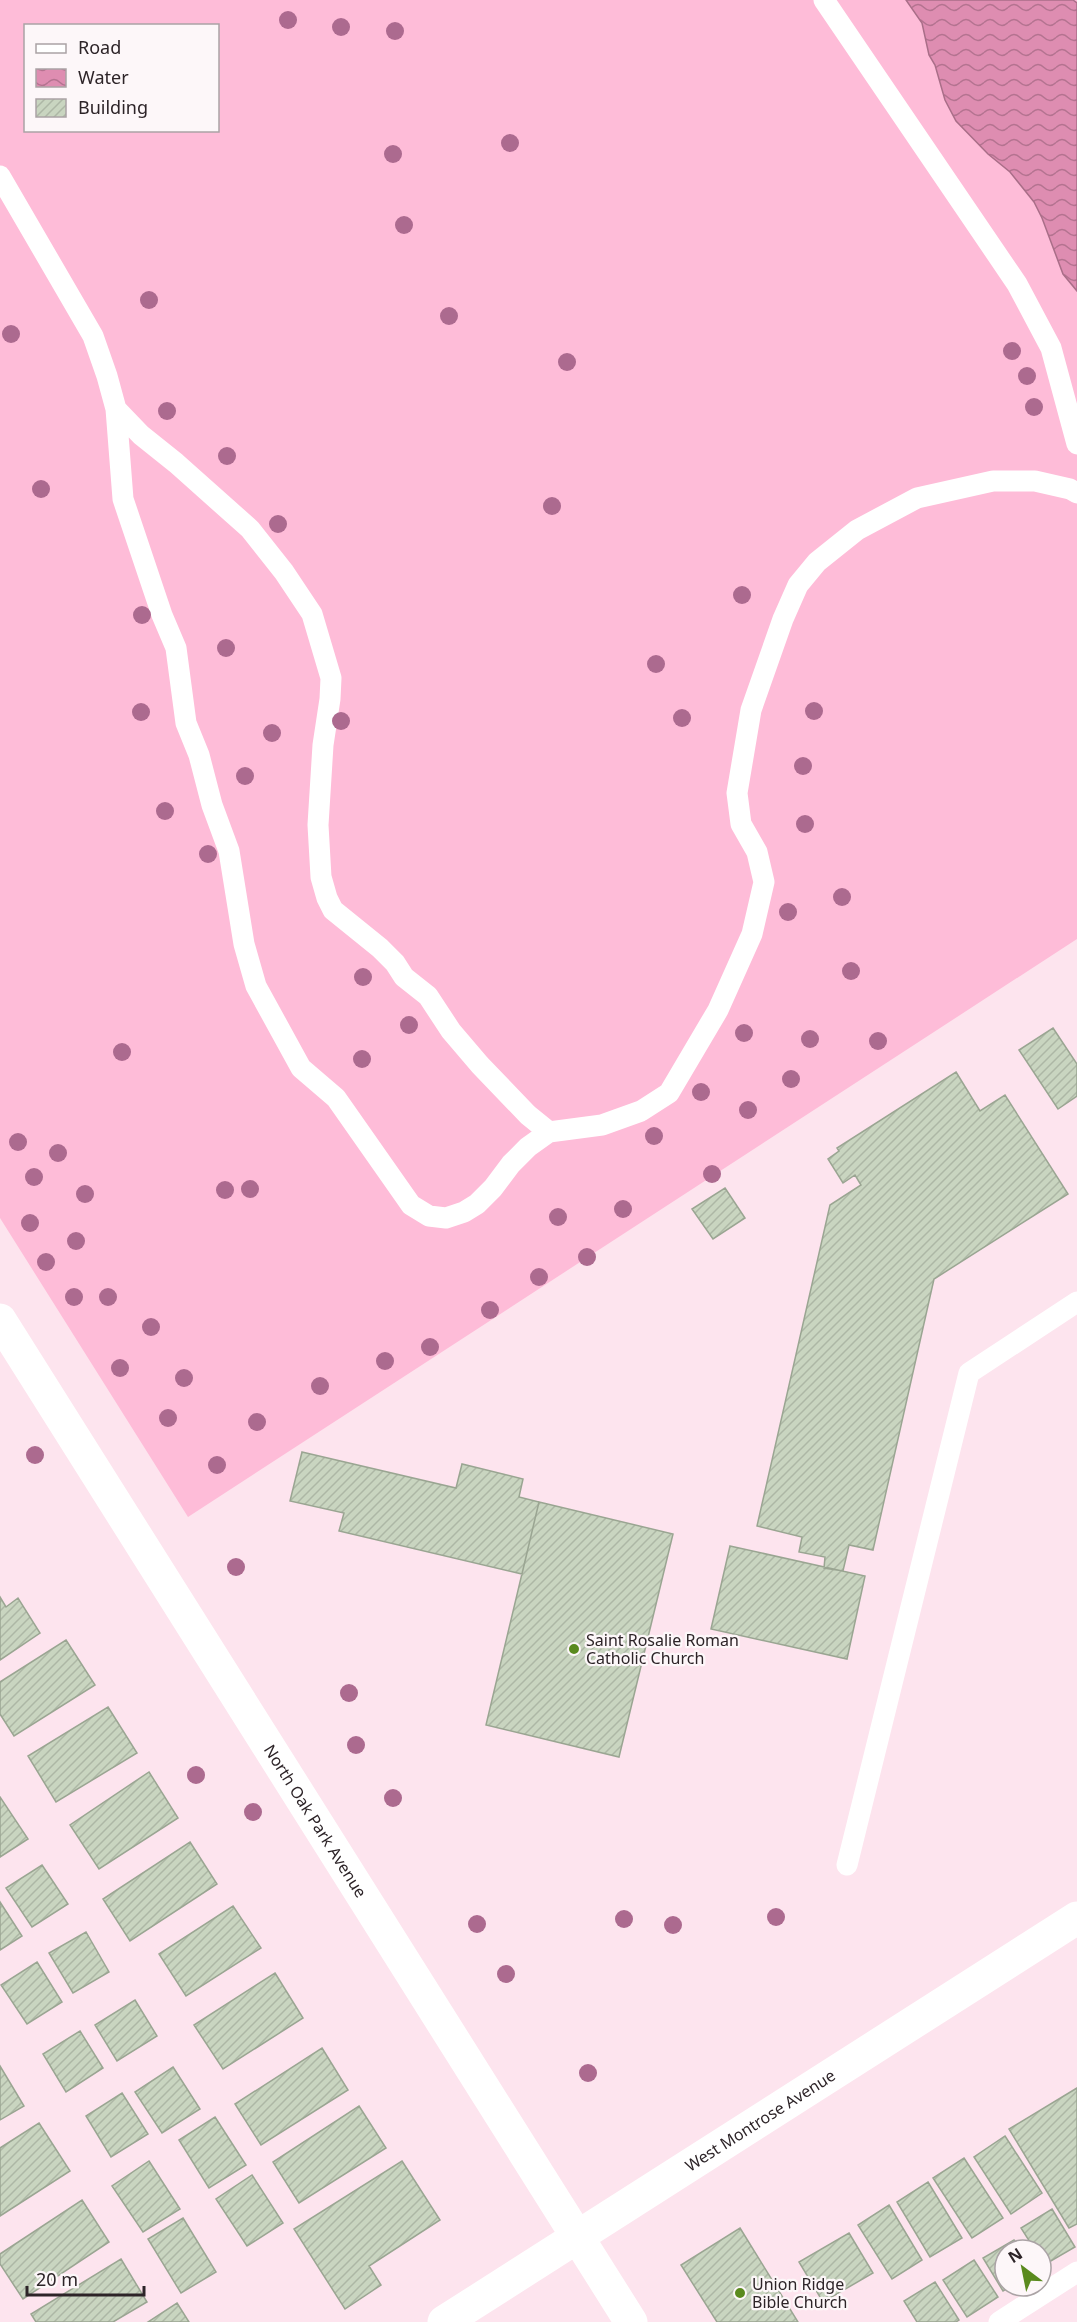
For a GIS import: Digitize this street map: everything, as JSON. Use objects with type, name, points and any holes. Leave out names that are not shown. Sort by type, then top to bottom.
[{"type":"street","name":"North Oak Park Avenue","points":[[0,1320],[631,2322]]},
{"type":"street","name":"West Montrose Avenue","points":[[444,2322],[1077,1918]]},
{"type":"lane","points":[[824,0],[1017,284],[1051,348],[1077,444]]},
{"type":"lane","points":[[0,176],[93,336],[116,409],[123,499],[162,615],[176,648],[186,723],[199,755],[212,805],[229,851],[244,944],[256,986],[301,1068],[336,1098],[411,1205],[429,1216],[446,1218],[464,1212],[477,1204],[493,1188],[511,1164],[528,1147],[549,1132],[602,1125],[640,1111],[669,1093],[718,1010],[752,934],[764,882],[757,852],[741,824],[737,793],[751,710],[783,619],[798,585],[817,562],[857,530],[917,498],[993,480],[1035,481],[1070,489],[1077,493]]},
{"type":"lane","points":[[116,409],[141,435],[250,529],[284,572],[312,614],[330,678],[318,825],[321,877],[333,910],[380,948],[395,963],[404,977],[428,996],[451,1031],[480,1065],[528,1115],[549,1132]]},
{"type":"lane","points":[[847,1865],[969,1373],[1077,1302]]},
{"type":"lane","points":[[999,2322],[1077,2272]]},
{"type":"shaded area","points":[[0,0],[1077,0],[1077,939],[188,1517],[0,1218]]},
{"type":"water","points":[[906,0],[1073,0],[1077,3],[1077,291],[1063,274],[1034,202],[1010,172],[988,154],[956,121],[945,100],[935,65],[929,55],[922,23]]},
{"type":"building","points":[[1053,1028],[1077,1064],[1077,1096],[1058,1109],[1019,1050]]},
{"type":"building","points":[[956,1072],[980,1111],[1005,1095],[1068,1194],[934,1279],[873,1550],[849,1545],[843,1571],[824,1568],[825,1557],[799,1552],[802,1537],[757,1526],[830,1205],[861,1185],[855,1175],[843,1183],[828,1159],[839,1151],[837,1148]]},
{"type":"building","points":[[725,1188],[745,1218],[713,1239],[692,1209]]},
{"type":"building","points":[[302,1452],[456,1488],[462,1464],[523,1479],[519,1497],[539,1502],[522,1574],[339,1531],[344,1513],[290,1501]]},
{"type":"building","name":"Saint Rosalie Roman Catholic Church","points":[[539,1502],[673,1534],[619,1757],[486,1725]]},
{"type":"building","points":[[730,1546],[865,1576],[847,1659],[711,1629]]},
{"type":"building","points":[[0,1597],[6,1607],[18,1598],[40,1633],[0,1660]]},
{"type":"building","points":[[66,1640],[95,1685],[14,1736],[0,1714],[0,1682]]},
{"type":"building","points":[[108,1707],[137,1753],[56,1802],[28,1756]]},
{"type":"building","points":[[149,1772],[178,1818],[99,1869],[70,1825]]},
{"type":"building","points":[[0,1797],[28,1839],[0,1857]]},
{"type":"building","points":[[190,1842],[217,1884],[130,1941],[103,1899]]},
{"type":"building","points":[[42,1865],[68,1904],[32,1927],[6,1888]]},
{"type":"building","points":[[0,1902],[22,1936],[0,1950]]},
{"type":"building","points":[[233,1906],[261,1948],[186,1996],[159,1954]]},
{"type":"building","points":[[86,1932],[109,1972],[73,1993],[49,1953]]},
{"type":"building","points":[[37,1962],[62,2002],[27,2024],[1,1985]]},
{"type":"building","points":[[275,1973],[303,2018],[223,2069],[194,2025]]},
{"type":"building","points":[[135,2000],[157,2036],[117,2061],[95,2025]]},
{"type":"building","points":[[80,2031],[103,2068],[66,2092],[43,2054]]},
{"type":"building","points":[[322,2048],[348,2090],[261,2145],[235,2104]]},
{"type":"building","points":[[0,2066],[24,2106],[0,2120]]},
{"type":"building","points":[[173,2067],[200,2109],[162,2133],[135,2092]]},
{"type":"building","points":[[1077,2088],[1077,2224],[1069,2228],[1009,2129]]},
{"type":"building","points":[[122,2093],[148,2134],[111,2157],[86,2116]]},
{"type":"building","points":[[359,2106],[386,2148],[299,2203],[273,2162]]},
{"type":"building","points":[[215,2117],[246,2165],[209,2188],[179,2140]]},
{"type":"building","points":[[39,2123],[70,2171],[0,2216],[0,2148]]},
{"type":"building","points":[[1005,2136],[1042,2193],[1011,2214],[974,2157]]},
{"type":"building","points":[[964,2158],[1003,2218],[972,2238],[933,2178]]},
{"type":"building","points":[[149,2161],[180,2209],[143,2232],[112,2186]]},
{"type":"building","points":[[402,2161],[440,2220],[369,2266],[381,2285],[345,2309],[294,2229]]},
{"type":"building","points":[[252,2175],[283,2223],[247,2246],[216,2199]]},
{"type":"building","points":[[928,2182],[962,2238],[930,2257],[897,2202]]},
{"type":"building","points":[[82,2200],[109,2242],[23,2299],[0,2264],[0,2254]]},
{"type":"building","points":[[889,2205],[922,2260],[892,2279],[858,2225]]},
{"type":"building","points":[[1052,2209],[1075,2247],[1053,2260],[1053,2238],[1027,2238],[1021,2228]]},
{"type":"building","points":[[183,2218],[216,2272],[181,2293],[148,2239]]},
{"type":"building","name":"Union Ridge Bible Church","points":[[740,2228],[798,2322],[717,2322],[681,2265]]},
{"type":"building","points":[[849,2233],[873,2273],[823,2302],[799,2262]]},
{"type":"building","points":[[993,2252],[993,2274],[983,2258]]},
{"type":"building","points":[[121,2259],[147,2302],[113,2322],[36,2322],[31,2314]]},
{"type":"building","points":[[974,2260],[993,2289],[993,2298],[996,2298],[967,2317],[943,2280]]},
{"type":"building","points":[[935,2282],[959,2320],[956,2322],[917,2322],[904,2301]]},
{"type":"building","points":[[177,2303],[189,2322],[148,2322]]},
{"type":"place","name":"Saint Rosalie Roman Catholic Church","points":[[574,1649]]},
{"type":"place","name":"Union Ridge Bible Church","points":[[740,2293]]}]
